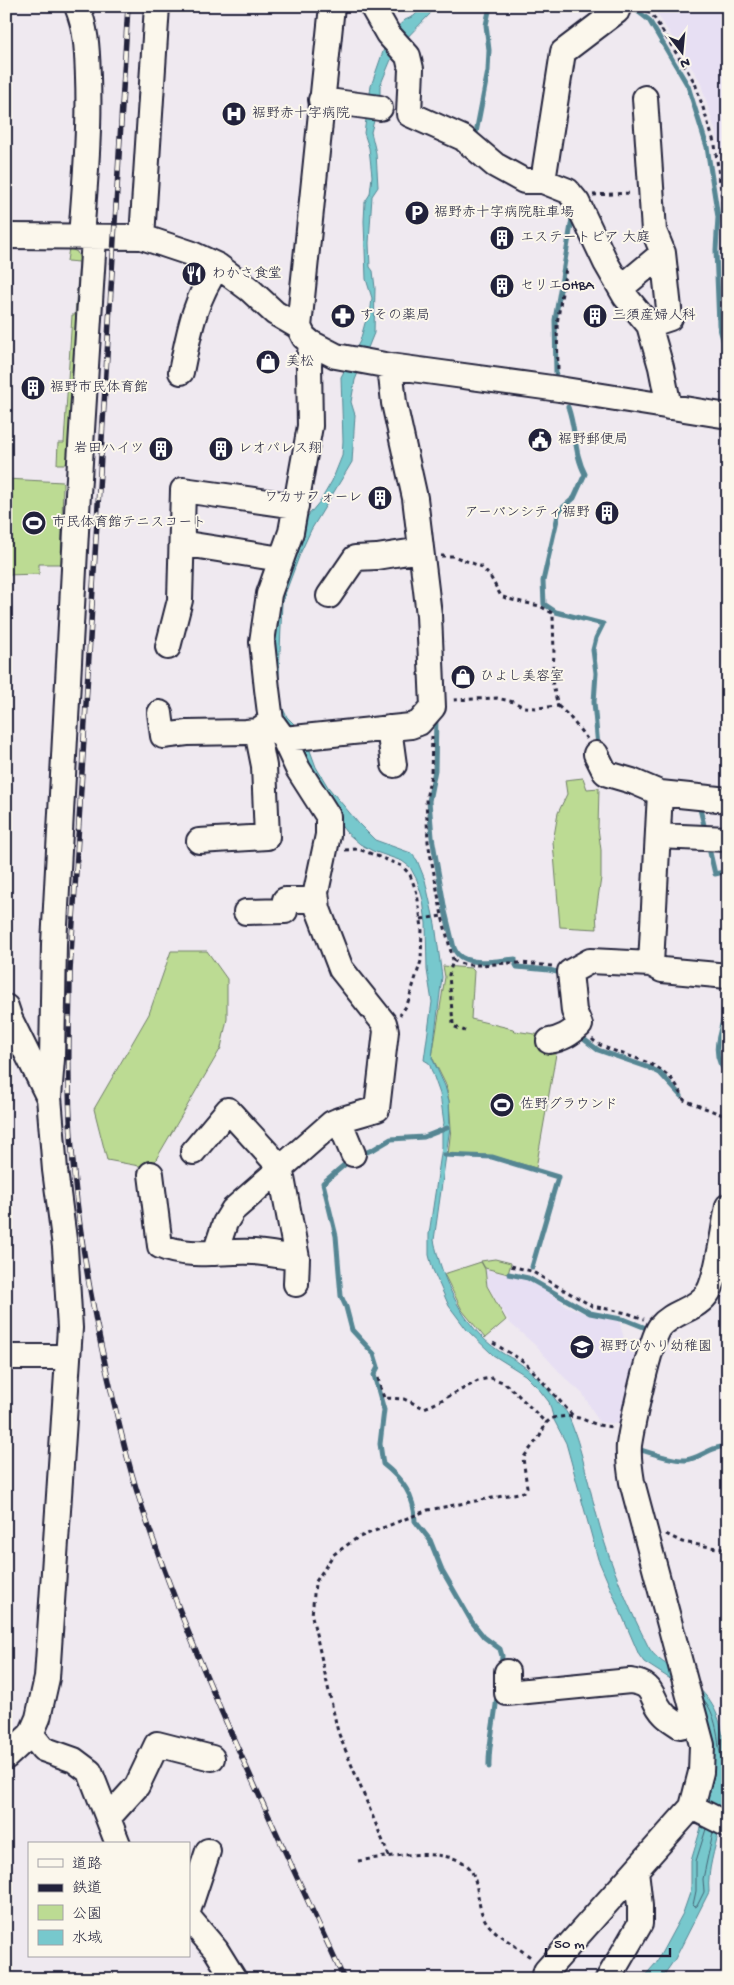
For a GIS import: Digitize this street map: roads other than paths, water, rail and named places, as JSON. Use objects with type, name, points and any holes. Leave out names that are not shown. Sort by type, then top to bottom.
[{"type":"street","points":[[6,1756],[31,1734],[38,1718],[47,1678],[70,1328],[66,1265],[49,1097],[52,1059],[54,944],[75,544],[88,237],[90,109],[87,43],[84,24],[77,6]]},
{"type":"street","points":[[142,237],[157,6]]},
{"type":"street","points":[[199,841],[267,836],[264,766],[273,719],[273,666],[262,642],[269,594],[291,532],[310,426],[309,365],[305,335],[321,100],[332,6]]},
{"type":"street","points":[[372,6],[394,40],[408,56],[411,69],[409,114],[463,138],[496,165],[524,181],[543,181],[563,188],[572,195],[606,263],[621,288],[650,325],[661,367],[668,407]]},
{"type":"street","points":[[543,181],[563,52],[617,11],[615,6]]},
{"type":"street","points":[[645,98],[654,232],[663,253],[670,318],[650,325]]},
{"type":"street","points":[[321,100],[372,107]]},
{"type":"street","points":[[6,236],[142,237],[190,253],[218,266],[249,289],[275,313],[336,356],[384,365],[558,389],[728,416]]},
{"type":"street","points":[[621,288],[663,253]]},
{"type":"street","points":[[181,372],[196,305],[204,286],[218,266]]},
{"type":"street","points":[[160,713],[163,736],[273,719],[308,736],[411,726],[419,723],[432,706],[429,616],[415,498],[384,365]]},
{"type":"street","points":[[168,647],[180,600],[183,490],[296,506]]},
{"type":"street","points":[[193,545],[281,559]]},
{"type":"street","points":[[329,596],[355,558],[421,553]]},
{"type":"street","points":[[215,1253],[225,1223],[233,1210],[272,1177],[280,1167],[332,1123],[377,1109],[387,1037],[384,1024],[341,969],[318,909],[316,892],[328,835],[328,816],[298,769],[273,719]]},
{"type":"street","points":[[389,728],[394,765]]},
{"type":"street","points":[[596,754],[605,772],[608,774],[632,781],[660,793],[728,800]]},
{"type":"street","points":[[651,964],[660,793]]},
{"type":"street","points":[[658,836],[728,839]]},
{"type":"street","points":[[246,912],[285,911],[285,900],[316,900]]},
{"type":"street","points":[[549,1041],[560,1039],[576,1029],[570,972],[590,961],[651,964],[662,970],[724,976]]},
{"type":"street","points":[[6,1007],[10,1019],[49,1097]]},
{"type":"street","points":[[193,1152],[228,1110],[280,1167],[297,1258],[296,1284]]},
{"type":"street","points":[[339,1120],[353,1154]]},
{"type":"street","points":[[151,1174],[160,1246],[170,1250],[215,1253],[253,1252],[297,1258]]},
{"type":"street","points":[[545,1975],[692,1807],[701,1772],[702,1745],[645,1532],[629,1464],[629,1445],[652,1345],[659,1328],[677,1315],[698,1304],[709,1291],[728,1206]]},
{"type":"street","points":[[6,1357],[68,1356]]},
{"type":"street","points":[[507,1672],[507,1693],[630,1681],[640,1682],[648,1686],[664,1714],[680,1726],[689,1724],[693,1708]]},
{"type":"street","points":[[31,1734],[43,1749],[74,1760],[90,1772],[117,1842]]},
{"type":"street","points":[[108,1818],[138,1786],[157,1744],[212,1758]]},
{"type":"street","points":[[692,1807],[728,1825]]},
{"type":"street","points":[[190,1905],[208,1851]]},
{"type":"street","points":[[608,1979],[640,1924],[636,1870]]},
{"type":"street","points":[[190,1919],[216,1950],[234,1979]]},
{"type":"water","points":[[423,6],[431,6],[430,14],[395,50],[380,86],[380,98],[371,132],[376,153],[378,187],[372,196],[369,243],[370,267],[373,271],[375,288],[374,333],[355,380],[351,402],[355,415],[352,462],[311,530],[282,602],[280,698],[287,717],[304,734],[316,767],[328,787],[375,840],[411,853],[417,860],[425,880],[435,924],[442,977],[432,1058],[445,1086],[449,1101],[450,1127],[434,1240],[442,1271],[456,1301],[475,1329],[486,1341],[532,1373],[567,1413],[578,1442],[609,1557],[627,1602],[648,1646],[659,1659],[691,1681],[705,1694],[719,1720],[724,1743],[725,1780],[721,1817],[710,1868],[709,1892],[675,1959],[661,1979],[642,1979],[656,1963],[683,1913],[691,1890],[691,1861],[703,1821],[693,1699],[669,1678],[644,1662],[639,1655],[598,1559],[566,1443],[554,1420],[549,1402],[525,1375],[493,1355],[467,1330],[449,1306],[433,1270],[429,1255],[429,1234],[444,1123],[440,1094],[429,1063],[424,1060],[432,1002],[427,970],[426,923],[423,900],[417,880],[410,867],[402,861],[373,851],[360,844],[346,832],[279,721],[270,613],[302,523],[321,500],[332,481],[342,456],[341,377],[360,341],[365,323],[370,316],[372,298],[366,279],[364,221],[365,202],[370,194],[372,176],[369,148],[364,133],[371,86],[387,40],[394,30],[405,20],[414,16]]},
{"type":"waterway","points":[[475,138],[488,71],[489,50],[486,25],[489,11],[487,6]]},
{"type":"waterway","points":[[631,6],[649,20],[688,86],[707,147],[718,217],[716,250],[719,325],[728,366]]},
{"type":"waterway","points":[[556,373],[555,320],[573,213]]},
{"type":"waterway","points":[[568,407],[581,466],[585,474],[574,498],[559,511],[543,581],[544,604],[556,612],[603,624],[596,638],[593,650],[596,673],[594,702],[598,747]]},
{"type":"waterway","points":[[436,716],[435,770],[429,801],[432,837],[445,911],[454,948],[458,955],[472,961],[515,959],[515,961]]},
{"type":"waterway","points":[[699,805],[706,833]]},
{"type":"waterway","points":[[708,844],[715,874],[728,871]]},
{"type":"waterway","points":[[516,965],[517,967],[549,970],[561,973],[562,976]]},
{"type":"waterway","points":[[728,1002],[717,1048],[718,1057],[728,1074]]},
{"type":"waterway","points":[[577,1034],[598,1050],[660,1073],[681,1096]]},
{"type":"waterway","points":[[360,1155],[391,1139],[424,1137],[447,1128]]},
{"type":"waterway","points":[[444,1155],[492,1157],[558,1177],[532,1267]]},
{"type":"waterway","points":[[350,1160],[323,1183],[336,1236],[341,1296],[352,1330],[374,1354],[378,1367],[374,1375],[384,1410],[380,1444],[383,1464],[396,1476],[410,1496],[415,1521],[430,1540],[442,1570],[472,1622],[484,1637],[500,1649],[502,1656],[501,1668]]},
{"type":"waterway","points":[[509,1274],[528,1278],[590,1313],[626,1320],[651,1330]]},
{"type":"waterway","points":[[635,1448],[668,1458],[686,1460],[717,1448],[728,1447]]},
{"type":"waterway","points":[[489,1767],[497,1693]]},
{"type":"railway","points":[[128,6],[70,971],[69,1083],[72,1157],[76,1194],[86,1268],[100,1341],[125,1447],[145,1516],[166,1575],[213,1692],[344,1979]]},
{"type":"place","name":"裾野赤十字病院","points":[[234,114]]},
{"type":"place","name":"裾野赤十字病院駐車場","points":[[417,213]]},
{"type":"place","name":"エステートピア 大庭","points":[[502,238]]},
{"type":"place","name":"わかさ食堂","points":[[194,274]]},
{"type":"place","name":"セリエOHBA","points":[[502,286]]},
{"type":"place","name":"すその薬局","points":[[343,316]]},
{"type":"place","name":"三須産婦人科","points":[[595,316]]},
{"type":"place","name":"美松","points":[[268,362]]},
{"type":"place","name":"裾野市民体育館","points":[[33,388]]},
{"type":"place","name":"裾野郵便局","points":[[540,440]]},
{"type":"place","name":"岩田ハイツ","points":[[161,449]]},
{"type":"place","name":"レオパレス翔","points":[[221,449]]},
{"type":"place","name":"ワカサフォーレ","points":[[380,498]]},
{"type":"place","name":"アーバンシティ裾野","points":[[607,513]]},
{"type":"place","name":"市民体育館テニスコート","points":[[34,523]]},
{"type":"place","name":"ひよし美容室","points":[[463,677]]},
{"type":"place","name":"佐野グラウンド","points":[[502,1105]]},
{"type":"place","name":"裾野ひかり幼稚園","points":[[582,1347]]}]
